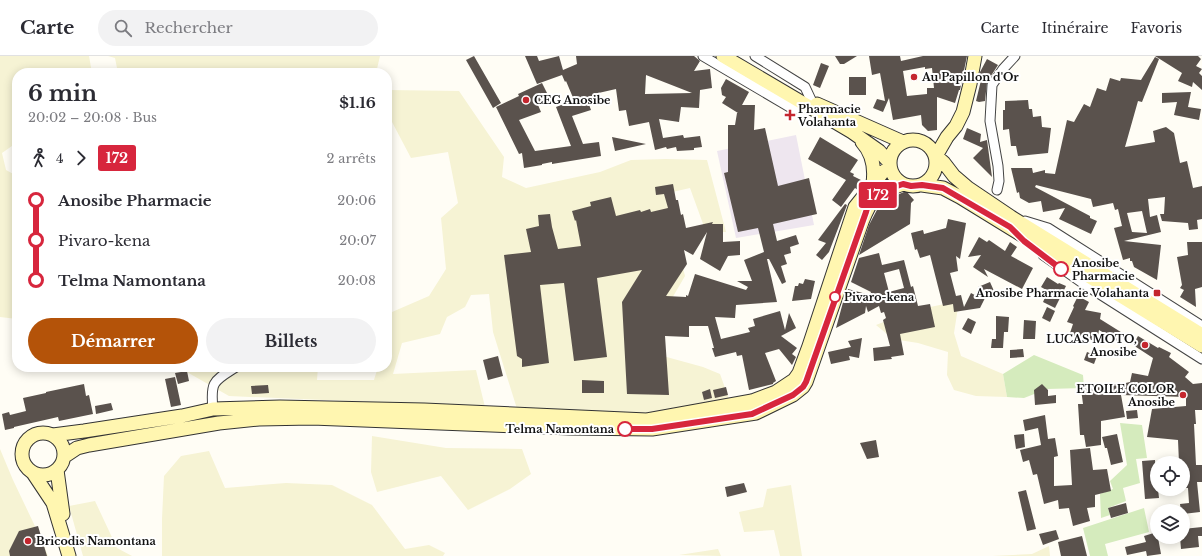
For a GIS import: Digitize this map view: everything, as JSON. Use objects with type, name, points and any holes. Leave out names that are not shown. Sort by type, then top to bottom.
[{"type":"street","points":[[703,56],[793,109],[810,104]]},
{"type":"street","points":[[723,56],[810,104],[903,142]]},
{"type":"street","points":[[738,56],[879,151],[890,165]]},
{"type":"street","points":[[755,56],[805,87],[810,104]]},
{"type":"street","points":[[922,185],[928,182],[935,171],[937,164],[936,156],[947,137],[956,126],[963,112],[975,56]]},
{"type":"street","points":[[998,190],[999,181],[997,158],[990,121],[992,85],[1002,68],[1015,56]]},
{"type":"street","points":[[852,132],[865,146],[872,157],[874,170],[873,183]]},
{"type":"street","points":[[947,137],[948,153],[954,176]]},
{"type":"street","points":[[1202,335],[1011,222],[943,188],[903,184],[892,174],[890,165],[891,154],[896,147],[903,142],[919,140],[926,143],[954,176],[968,188],[1011,222],[1068,264],[1202,346]]},
{"type":"street","points":[[53,435],[114,427],[213,409],[280,407],[416,410],[568,415],[647,420],[752,401],[776,392],[794,380],[799,373],[855,207],[873,183],[890,165]]},
{"type":"street","points":[[64,456],[77,448],[89,445],[219,423],[259,419],[312,418],[652,429],[756,413],[793,395],[803,387],[868,205],[885,190],[903,184]]},
{"type":"street","points":[[1011,222],[1048,228],[1202,326]]},
{"type":"street","points":[[1011,222],[1024,241],[1062,270],[1202,359]]},
{"type":"street","points":[[213,409],[212,396],[214,383],[220,376],[227,372]]},
{"type":"street","points":[[33,473],[41,475],[49,474],[57,470],[62,464],[64,448],[60,440],[53,435],[45,432],[37,433],[30,437],[24,444],[22,452],[23,460],[53,503],[69,556]]},
{"type":"street","points":[[57,470],[63,514],[76,556]]},
{"type":"shaded area","points":[[0,56],[89,56],[91,68],[12,68],[12,146],[2,153],[6,170],[12,173],[12,318],[0,317]]},
{"type":"shaded area","points":[[108,56],[380,56],[377,68],[117,68],[115,58]]},
{"type":"shaded area","points":[[392,90],[459,91],[504,157],[502,177],[526,188],[600,172],[631,160],[707,160],[726,232],[706,232],[690,188],[668,193],[677,244],[685,276],[657,324],[663,356],[703,367],[720,374],[729,399],[655,417],[518,412],[493,332],[489,294],[471,295],[465,307],[447,317],[440,334],[402,343],[393,374],[476,370],[485,407],[229,396],[187,372],[318,372],[317,380],[374,380],[376,372],[392,372],[392,312],[429,296],[446,269],[441,218],[458,203],[448,152],[411,158],[392,122]]},
{"type":"shaded area","points":[[796,135],[814,225],[736,238],[717,151]]},
{"type":"shaded area","points":[[959,301],[954,333],[961,356],[1003,374],[1007,397],[976,396],[954,390],[947,375],[948,352],[918,343],[893,339],[876,325],[911,311]]},
{"type":"shaded area","points":[[372,436],[446,448],[522,449],[531,474],[510,489],[468,510],[441,476],[377,492],[371,472]]},
{"type":"shaded area","points":[[0,449],[13,480],[48,556],[0,556]]},
{"type":"shaded area","points":[[209,451],[225,488],[286,483],[332,485],[372,505],[405,549],[429,545],[445,553],[443,556],[162,556],[164,476],[181,456]]},
{"type":"shaded area","points":[[791,485],[802,556],[780,556],[774,530],[744,532],[739,512],[763,507],[767,489]]},
{"type":"shaded area","points":[[95,501],[117,548],[132,556],[83,556],[69,506]]},
{"type":"shaded area","points":[[1049,546],[1050,556],[992,556],[1032,554]]},
{"type":"shaded area","points":[[718,549],[721,556],[679,555]]},
{"type":"green space","points":[[1034,355],[1083,375],[1084,388],[1047,389],[1024,398],[1007,397],[1003,374]]},
{"type":"green space","points":[[1120,423],[1142,425],[1147,458],[1136,459],[1140,483],[1123,488],[1126,501],[1108,508],[1110,515],[1101,518],[1100,494],[1113,489],[1110,481],[1127,465]]},
{"type":"green space","points":[[1144,508],[1149,532],[1105,544],[1108,556],[1090,556],[1083,528]]},
{"type":"building","points":[[474,56],[501,103],[493,108],[466,60]]},
{"type":"building","points":[[525,56],[537,56],[539,61],[559,56],[563,70],[577,64],[576,56],[694,56],[700,61],[694,71],[710,69],[712,88],[700,90],[699,108],[681,107],[679,122],[659,119],[663,138],[683,135],[684,138],[700,136],[702,147],[694,148],[694,150],[677,151],[676,147],[667,149],[666,147],[655,150],[649,122],[629,126],[626,110],[619,111],[616,89],[594,94],[595,97],[587,99],[591,110],[572,116],[583,144],[599,142],[601,156],[552,164],[552,162],[524,168],[522,153],[519,154],[496,107],[519,96],[518,94],[542,83],[550,99],[538,105],[541,112],[519,120],[535,151],[571,146],[556,107],[574,100],[566,81],[565,82],[562,75],[537,84]],"holes":[[[646,75],[692,93],[645,94]]]},
{"type":"building","points":[[835,56],[857,56],[844,64],[840,64]]},
{"type":"building","points":[[869,56],[900,56],[901,61],[923,56],[967,56],[960,90],[955,103],[937,97],[937,130],[928,131],[922,125],[921,115],[893,120],[889,98],[883,112],[873,108],[877,99],[885,101],[880,73],[872,75]],"holes":[[[925,67],[925,69],[932,68],[934,88],[927,88],[927,94],[907,96],[903,71]]]},
{"type":"building","points":[[1155,56],[1198,56],[1201,59],[1196,66],[1202,69],[1199,73],[1202,76],[1202,90],[1193,82],[1192,87],[1178,81],[1182,73]]},
{"type":"building","points":[[1155,57],[1159,59],[1142,102],[1138,101],[1125,147],[1155,142],[1153,131],[1166,127],[1174,133],[1180,163],[1187,161],[1193,188],[1202,186],[1202,219],[1197,220],[1198,229],[1189,230],[1188,223],[1162,221],[1160,214],[1164,214],[1165,197],[1148,199],[1150,217],[1157,215],[1161,232],[1124,241],[1161,245],[1157,280],[1134,267],[1132,261],[1130,261],[1130,258],[1123,260],[1114,228],[1122,226],[1118,209],[1115,210],[1113,203],[1093,207],[1091,199],[1036,185],[1035,187],[1097,221],[1091,234],[1059,219],[1065,208],[1043,212],[1041,201],[1029,203],[1020,198],[1019,192],[1017,193],[1011,168],[1032,168],[1033,173],[1045,170],[1045,173],[1055,174],[1067,120],[1074,122],[1084,104],[1090,107],[1097,88],[1106,91],[1110,78],[1120,81],[1121,78],[1141,80]],"holes":[[[1142,211],[1147,233],[1132,232],[1127,213]]]},
{"type":"building","points":[[987,59],[998,65],[987,82],[985,101],[979,102],[976,101],[982,76],[980,75],[980,72]]},
{"type":"building","points":[[821,63],[829,66],[820,88],[813,85]]},
{"type":"building","points":[[849,77],[866,77],[866,95],[849,95]]},
{"type":"building","points":[[726,79],[749,92],[742,105],[755,105],[754,130],[765,128],[778,186],[809,178],[817,214],[773,224],[777,241],[796,235],[799,244],[790,247],[791,253],[784,255],[787,264],[781,266],[786,282],[782,284],[769,259],[767,259],[777,302],[736,305],[735,318],[715,317],[721,339],[750,332],[748,328],[755,326],[753,319],[780,311],[785,330],[789,313],[796,328],[781,336],[797,348],[792,354],[796,357],[792,365],[779,349],[765,353],[776,381],[773,384],[749,390],[742,355],[737,356],[736,352],[715,357],[708,326],[689,326],[689,337],[665,336],[669,395],[627,394],[622,302],[642,270],[597,278],[607,357],[574,361],[564,283],[540,285],[549,363],[522,367],[522,359],[517,356],[504,255],[531,252],[526,229],[539,226],[538,215],[550,214],[558,249],[581,246],[576,220],[575,221],[572,211],[591,206],[590,202],[611,197],[616,216],[640,210],[641,212],[650,209],[651,212],[668,208],[664,194],[656,195],[655,187],[673,184],[676,200],[678,200],[681,215],[683,214],[686,228],[713,222],[712,224],[723,224],[723,242],[740,241],[740,255],[728,256],[720,271],[700,259],[707,232],[693,255],[684,250],[687,264],[666,296],[688,296],[695,274],[746,290],[748,287],[737,281],[752,281],[744,260],[764,252],[758,228],[738,232],[724,173],[728,172],[728,125],[735,125],[738,113],[722,103],[726,97],[722,95],[721,88]]},
{"type":"building","points":[[1191,92],[1188,107],[1201,109],[1199,120],[1174,115],[1177,102],[1162,103],[1162,93]]},
{"type":"building","points":[[1028,100],[1029,109],[1032,109],[1033,117],[1041,116],[1042,127],[1051,128],[1048,153],[1018,156],[1016,146],[1011,146],[1009,129],[1003,130],[1003,110],[1005,110],[1005,101]]},
{"type":"building","points":[[967,128],[981,134],[980,142],[987,140],[992,177],[973,158],[983,148],[963,139]]},
{"type":"building","points":[[612,137],[646,144],[615,151]]},
{"type":"building","points":[[820,137],[858,160],[850,172],[854,174],[853,176],[865,182],[858,190],[855,188],[841,207],[832,200],[846,180],[808,159]]},
{"type":"building","points":[[906,191],[914,200],[911,203],[910,224],[859,255],[869,225],[879,206],[886,200]]},
{"type":"building","points":[[845,204],[847,205],[829,252],[822,260],[816,255],[826,243],[818,240]]},
{"type":"building","points":[[948,219],[966,223],[960,259],[956,256],[958,271],[950,273],[956,296],[961,295],[964,307],[971,293],[982,299],[978,287],[990,282],[994,291],[987,294],[980,308],[954,312],[953,304],[943,306],[930,255],[920,258],[917,249],[915,250],[911,233],[923,230],[924,234],[946,228]]},
{"type":"building","points":[[979,237],[987,242],[989,240],[1005,251],[1010,242],[1017,247],[1011,256],[1033,268],[1022,289],[984,269],[988,277],[973,267],[981,255],[968,257]]},
{"type":"building","points":[[1187,242],[1202,242],[1202,287],[1195,289],[1196,307],[1180,297],[1184,290],[1180,288],[1182,285],[1177,257],[1188,255]]},
{"type":"building","points":[[879,253],[882,265],[904,260],[918,306],[930,304],[935,327],[900,334],[904,355],[891,357],[892,359],[874,361],[873,348],[890,346],[883,320],[886,318],[884,312],[881,313],[879,306],[868,312],[866,306],[865,313],[836,328],[848,289],[870,295],[871,292],[851,282],[859,258]],"holes":[[[899,269],[904,288],[889,292],[884,273]]]},
{"type":"building","points":[[1047,277],[1058,284],[1059,283],[1066,286],[1055,308],[1043,302],[1048,291],[1041,287]]},
{"type":"building","points":[[805,279],[815,281],[811,299],[792,301],[795,286],[798,286],[799,283],[803,284]]},
{"type":"building","points":[[1078,296],[1089,302],[1085,310],[1101,313],[1100,319],[1124,334],[1119,342],[1099,330],[1097,341],[1069,336],[1073,324],[1067,322]]},
{"type":"building","points":[[1047,307],[1055,311],[1050,322],[1042,318]]},
{"type":"building","points":[[996,316],[1009,317],[1008,332],[1004,332],[1003,348],[991,348],[992,339],[996,339]]},
{"type":"building","points":[[968,318],[976,322],[971,334],[962,329]]},
{"type":"building","points":[[1024,320],[1036,321],[1035,339],[1023,339]]},
{"type":"building","points":[[1138,336],[1158,348],[1159,347],[1171,353],[1169,357],[1189,372],[1185,377],[1193,384],[1202,383],[1202,410],[1195,410],[1196,424],[1194,424],[1196,465],[1202,465],[1202,482],[1197,482],[1200,512],[1190,513],[1190,504],[1180,504],[1189,503],[1190,456],[1179,456],[1178,440],[1147,437],[1152,409],[1186,406],[1186,397],[1121,395],[1125,417],[1101,421],[1101,445],[1086,447],[1084,435],[1080,435],[1078,404],[1083,404],[1081,389],[1130,382],[1132,373],[1148,376],[1153,358],[1133,345]]},
{"type":"building","points":[[862,338],[859,358],[849,356],[850,360],[831,364],[828,352],[851,347],[848,341]]},
{"type":"building","points":[[1023,349],[1024,357],[1010,358],[1010,350]]},
{"type":"building","points":[[1087,352],[1097,356],[1094,364],[1084,360]]},
{"type":"building","points":[[498,356],[503,376],[488,380],[483,360]]},
{"type":"building","points":[[187,372],[189,381],[178,384],[175,373]]},
{"type":"building","points":[[175,377],[181,405],[171,407],[165,379]]},
{"type":"building","points":[[582,380],[604,381],[604,393],[582,393]]},
{"type":"building","points":[[84,384],[86,396],[89,395],[93,414],[59,421],[58,417],[5,430],[2,414],[9,412],[10,415],[26,411],[23,398]]},
{"type":"building","points":[[1042,384],[1048,390],[1048,396],[1056,395],[1056,403],[1035,405],[1034,390]]},
{"type":"building","points":[[268,385],[269,393],[252,394],[251,386]]},
{"type":"building","points":[[726,387],[728,395],[715,398],[713,390]]},
{"type":"building","points":[[710,389],[712,398],[704,400],[702,392]]},
{"type":"building","points":[[111,403],[113,410],[96,414],[95,406]]},
{"type":"building","points":[[1137,410],[1138,418],[1127,419],[1126,411]]},
{"type":"building","points":[[1045,415],[1048,439],[1055,438],[1058,456],[1054,457],[1054,486],[1072,485],[1070,450],[1090,448],[1093,470],[1107,469],[1111,491],[1095,495],[1095,507],[1087,508],[1090,521],[1073,526],[1069,508],[1059,509],[1058,500],[1044,504],[1037,474],[1033,475],[1029,460],[1023,462],[1020,450],[1041,445],[1038,428],[1025,431],[1023,420]]},
{"type":"building","points":[[1024,434],[1025,447],[1016,449],[1014,435]]},
{"type":"building","points":[[1117,434],[1123,462],[1111,465],[1107,448],[1105,448],[1102,437]]},
{"type":"building","points":[[876,440],[879,457],[867,459],[860,443]]},
{"type":"building","points":[[1150,460],[1150,496],[1159,496],[1159,498],[1145,499],[1142,461]]},
{"type":"building","points":[[744,483],[747,492],[727,497],[725,487]]},
{"type":"building","points":[[1026,490],[1036,529],[1027,531],[1018,492]]},
{"type":"building","points":[[1126,503],[1128,513],[1111,518],[1108,508]]},
{"type":"building","name":"Bricodis Namontana","points":[[38,526],[47,556],[10,556],[9,551],[19,531]]},
{"type":"building","points":[[1202,527],[1202,536],[1198,536],[1199,547],[1181,549],[1181,544],[1190,544],[1190,528]]},
{"type":"building","points":[[1056,530],[1059,539],[1043,545],[1039,534]]},
{"type":"building","points":[[1150,534],[1150,544],[1159,544],[1161,554],[1147,556],[1146,551],[1127,555],[1125,547],[1146,542],[1144,536]]},
{"type":"building","points":[[1082,536],[1087,556],[1061,556],[1058,542]]},
{"type":"bus line","name":"172","points":[[625,429],[652,429],[752,414],[793,395],[803,387],[868,205],[885,190],[903,184],[943,188],[1010,227],[1024,241],[1061,269]]},
{"type":"place","name":"Au Papillon d'Or","points":[[914,77]]},
{"type":"place","name":"CEG Anosibe","points":[[526,100]]},
{"type":"place","name":"Pharmacie Volahanta","points":[[790,115]]},
{"type":"place","name":"Anosibe Pharmacie","points":[[1061,269]]},
{"type":"place","name":"Anosibe Pharmacie Volahanta","points":[[1157,293]]},
{"type":"place","name":"Pivaro-kena","points":[[835,297]]},
{"type":"place","name":"LUCAS MOTO, Anosibe","points":[[1145,345]]},
{"type":"place","name":"ETOILE COLOR Anosibe","points":[[1183,395]]},
{"type":"place","name":"Telma Namontana","points":[[625,429]]},
{"type":"place","name":"Bricodis Namontana","points":[[28,541]]}]
